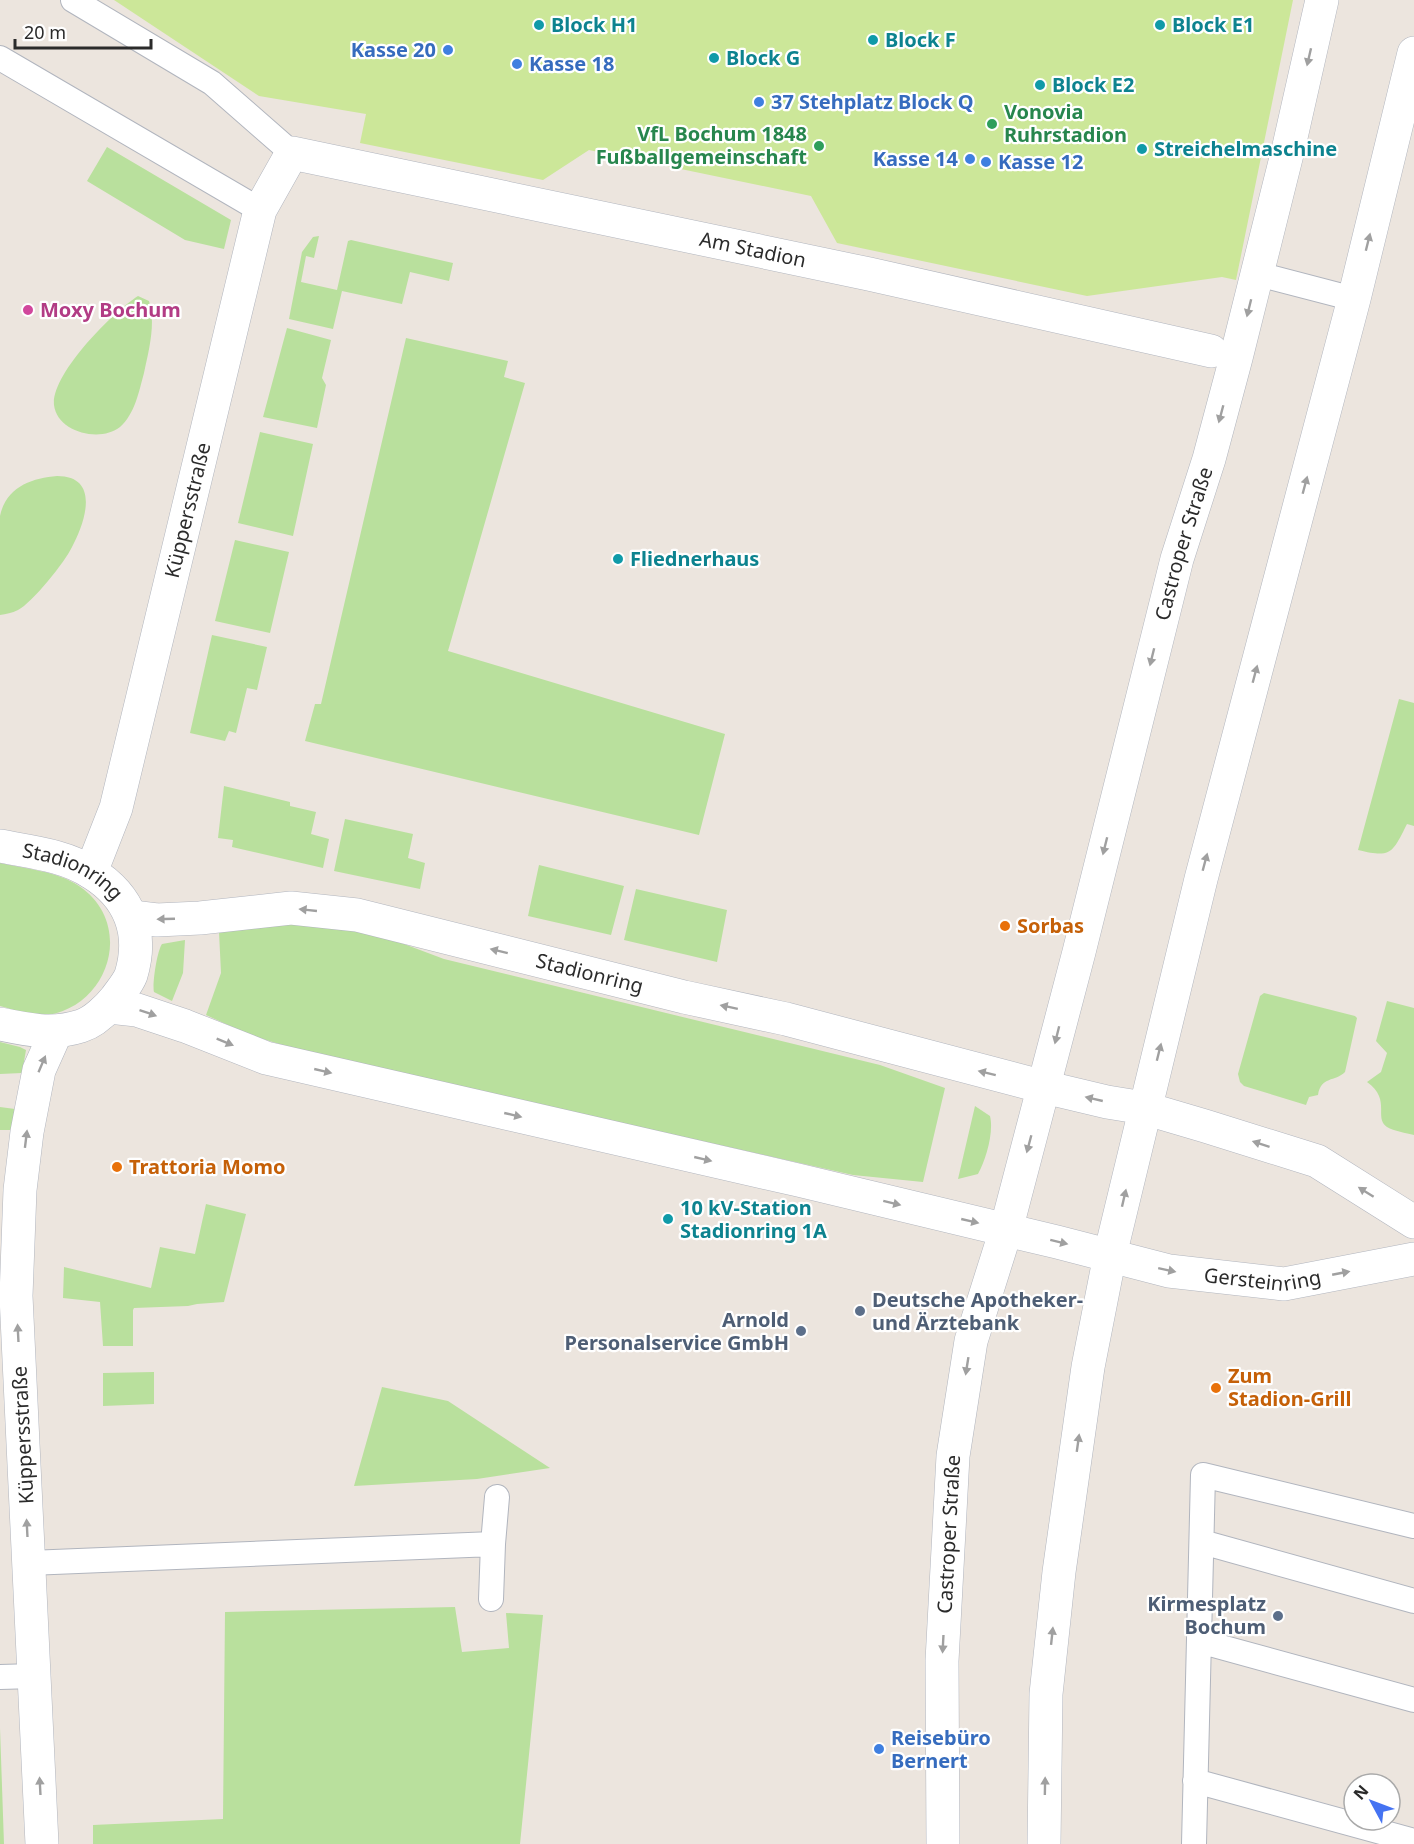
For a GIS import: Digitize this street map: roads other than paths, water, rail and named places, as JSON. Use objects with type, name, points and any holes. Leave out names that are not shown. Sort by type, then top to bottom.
[{"type":"main road","name":"Castroper Straße","points":[[944,1844],[942,1660],[953,1456],[971,1341],[1006,1230],[1177,559],[1209,459],[1258,274],[1322,0]]},
{"type":"main road","points":[[1044,1844],[1046,1694],[1059,1572],[1088,1366],[1110,1255],[1201,879],[1354,299],[1414,53]]},
{"type":"main road","name":"Küppersstraße","points":[[91,872],[116,808],[260,210],[292,153]]},
{"type":"main road","name":"Am Stadion","points":[[292,153],[869,273],[1211,351]]},
{"type":"main road","name":"Stadionring","points":[[0,846],[58,858],[91,872],[115,892],[132,917],[136,945],[130,977],[109,1007],[84,1026],[56,1032],[33,1031],[0,1024]]},
{"type":"main road","name":"Stadionring","points":[[132,917],[157,920],[200,918],[291,908],[357,915],[684,997],[786,1019],[1044,1087]]},
{"type":"main road","points":[[109,1007],[137,1010],[266,1058],[1110,1255]]},
{"type":"main road","name":"Küppersstraße","points":[[42,1844],[16,1296],[20,1190],[27,1132],[39,1070],[56,1032]]},
{"type":"main road","points":[[1044,1087],[1144,1108],[1317,1161],[1414,1222]]},
{"type":"main road","name":"Gersteinring","points":[[1110,1255],[1169,1271],[1284,1284],[1414,1259]]},
{"type":"lane","points":[[73,0],[212,83],[292,153]]},
{"type":"lane","points":[[0,58],[260,210]]},
{"type":"lane","points":[[1258,274],[1354,299]]},
{"type":"lane","points":[[1194,1844],[1203,1475],[1414,1526]]},
{"type":"lane","points":[[491,1599],[497,1497]]},
{"type":"lane","points":[[1202,1542],[1414,1601]]},
{"type":"lane","points":[[29,1563],[493,1544]]},
{"type":"lane","points":[[1199,1641],[1414,1700]]},
{"type":"lane","points":[[0,1677],[34,1676]]},
{"type":"lane","points":[[1196,1781],[1414,1841]]},
{"type":"place","name":"Block H1","points":[[539,25]]},
{"type":"place","name":"Block E1","points":[[1160,25]]},
{"type":"place","name":"Block F","points":[[873,40]]},
{"type":"place","name":"Kasse 20","points":[[448,50]]},
{"type":"place","name":"Block G","points":[[714,58]]},
{"type":"place","name":"Kasse 18","points":[[517,64]]},
{"type":"place","name":"Block E2","points":[[1040,85]]},
{"type":"place","name":"37 Stehplatz Block Q","points":[[759,102]]},
{"type":"place","name":"Vonovia Ruhrstadion","points":[[992,124]]},
{"type":"place","name":"VfL Bochum 1848 Fußballgemeinschaft","points":[[819,146]]},
{"type":"place","name":"Streichelmaschine","points":[[1142,149]]},
{"type":"place","name":"Kasse 14","points":[[970,159]]},
{"type":"place","name":"Kasse 12","points":[[986,162]]},
{"type":"place","name":"Moxy Bochum","points":[[28,310]]},
{"type":"place","name":"Fliednerhaus","points":[[618,559]]},
{"type":"place","name":"Sorbas","points":[[1005,926]]},
{"type":"place","name":"Trattoria Momo","points":[[117,1167]]},
{"type":"place","name":"10 kV-Station Stadionring 1A","points":[[668,1219]]},
{"type":"place","name":"Deutsche Apotheker- und Ärztebank","points":[[860,1311]]},
{"type":"place","name":"Arnold Personalservice GmbH","points":[[801,1331]]},
{"type":"place","name":"Zum Stadion-Grill","points":[[1216,1388]]},
{"type":"place","name":"Kirmesplatz Bochum","points":[[1278,1616]]},
{"type":"place","name":"Reisebüro Bernert","points":[[879,1749]]}]
